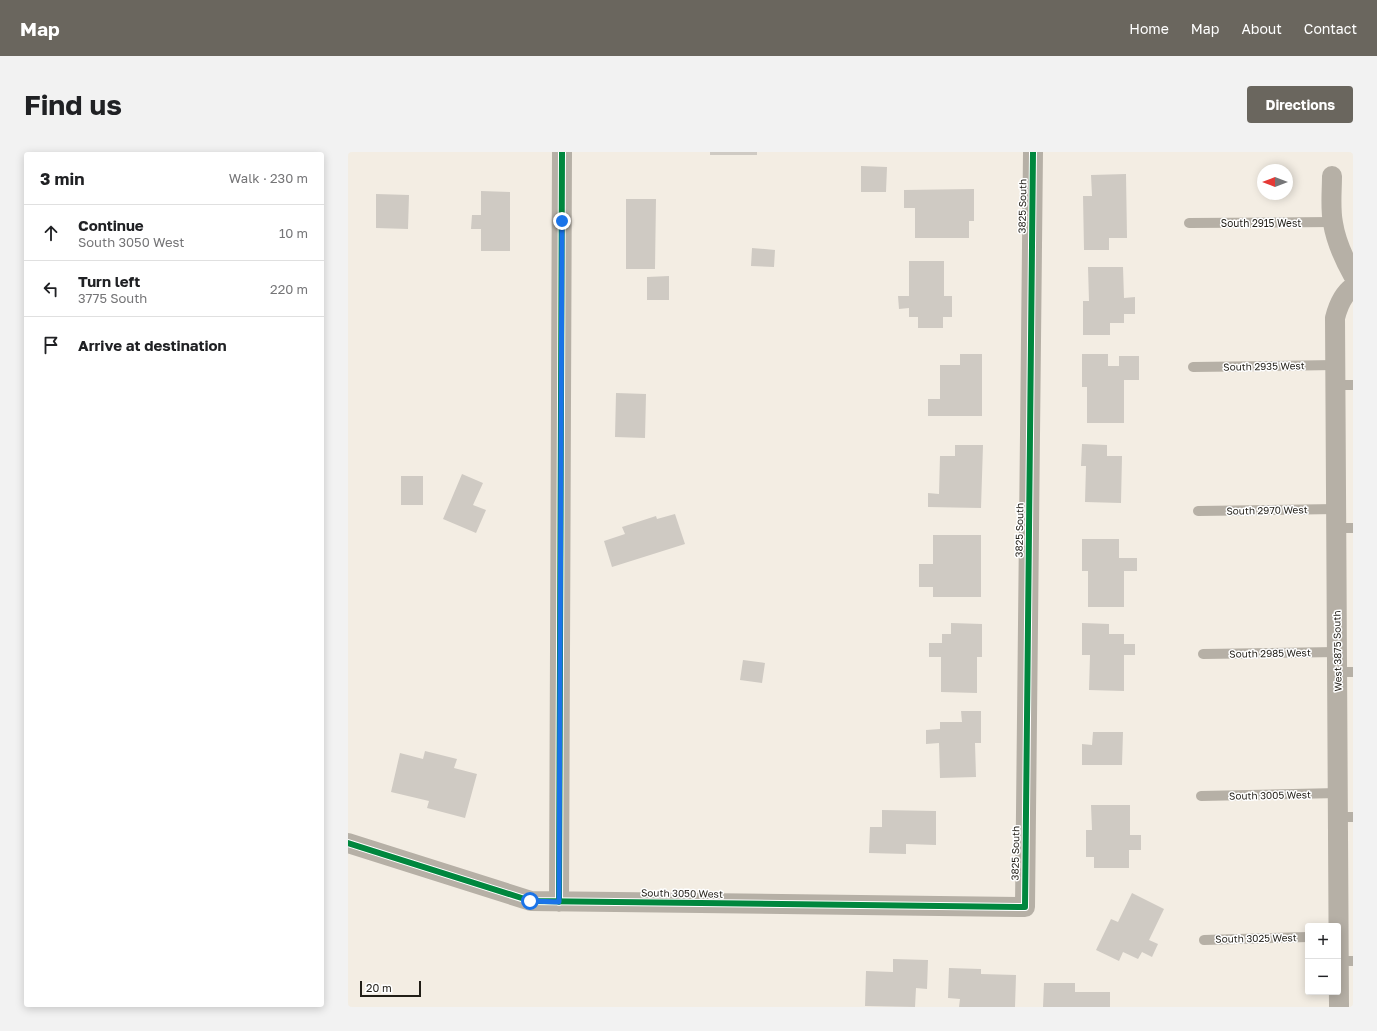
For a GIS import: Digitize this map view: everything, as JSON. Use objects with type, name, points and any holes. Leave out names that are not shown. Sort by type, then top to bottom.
[{"type":"street","points":[[559,902],[562,152]]},
{"type":"street","name":"3825 South","points":[[1025,907],[1033,152]]},
{"type":"street","points":[[1332,176],[1332,222],[1345,262],[1353,275]]},
{"type":"street","name":"West 3875 South","points":[[1339,923],[1346,817],[1338,793],[1345,672],[1337,652],[1342,521],[1344,385],[1335,365],[1335,318],[1338,306],[1348,292]]},
{"type":"street","name":"South 3050 West","points":[[348,844],[530,901],[1025,907]]},
{"type":"street","name":"West 3875 South","points":[[1339,1007],[1346,961],[1341,946]]},
{"type":"lane","name":"South 2915 West","points":[[1189,223],[1332,222]]},
{"type":"lane","name":"South 2935 West","points":[[1193,367],[1335,365]]},
{"type":"lane","name":"South 2970 West","points":[[1198,510],[1342,521]]},
{"type":"lane","name":"South 2985 West","points":[[1203,654],[1337,652]]},
{"type":"lane","name":"South 3005 West","points":[[1201,796],[1338,793]]},
{"type":"lane","name":"South 3025 West","points":[[1204,940],[1305,937]]},
{"type":"building","points":[[710,152],[757,152],[757,155],[710,155]]},
{"type":"building","points":[[861,166],[887,167],[886,192],[861,192]]},
{"type":"building","points":[[1126,174],[1127,238],[1109,238],[1109,250],[1084,250],[1083,196],[1092,196],[1091,175]]},
{"type":"building","points":[[974,189],[974,221],[969,221],[969,238],[915,238],[915,208],[904,208],[904,190]]},
{"type":"building","points":[[481,191],[510,192],[510,251],[481,251],[481,229],[471,229],[472,215],[481,215]]},
{"type":"building","points":[[376,194],[409,195],[408,229],[376,228]]},
{"type":"building","points":[[626,199],[656,199],[655,269],[626,269]]},
{"type":"building","points":[[752,248],[775,250],[774,267],[751,266]]},
{"type":"building","points":[[909,261],[944,261],[944,296],[952,296],[952,317],[943,317],[943,328],[918,328],[918,317],[909,317],[909,308],[899,309],[898,296],[909,296]]},
{"type":"building","points":[[1088,267],[1123,267],[1124,298],[1135,297],[1135,314],[1124,314],[1124,323],[1110,323],[1110,335],[1083,335],[1083,301],[1089,301]]},
{"type":"building","points":[[669,276],[669,300],[647,300],[647,277]]},
{"type":"building","points":[[960,354],[982,354],[982,416],[928,416],[928,399],[940,399],[940,365],[960,365]]},
{"type":"building","points":[[1082,354],[1108,354],[1108,366],[1119,366],[1119,356],[1139,356],[1139,380],[1124,380],[1124,423],[1087,423],[1087,387],[1082,387]]},
{"type":"building","points":[[616,393],[646,394],[645,438],[615,437]]},
{"type":"building","points":[[1082,444],[1107,445],[1107,456],[1122,456],[1121,503],[1085,502],[1086,466],[1081,466]]},
{"type":"building","points":[[955,445],[983,445],[981,508],[928,507],[928,493],[939,494],[940,456],[955,456]]},
{"type":"building","points":[[462,474],[483,483],[473,505],[486,510],[476,533],[443,519]]},
{"type":"building","points":[[401,476],[423,476],[423,505],[401,505]]},
{"type":"building","points":[[675,514],[685,544],[612,567],[604,541],[625,534],[622,527],[656,516],[657,519]]},
{"type":"building","points":[[933,535],[981,535],[981,597],[933,597],[933,587],[919,587],[919,564],[933,564]]},
{"type":"building","points":[[1082,539],[1119,539],[1119,558],[1137,558],[1137,571],[1124,571],[1124,607],[1088,607],[1088,571],[1082,571]]},
{"type":"building","points":[[951,623],[982,624],[982,657],[977,657],[977,693],[941,692],[941,657],[929,657],[929,643],[942,643],[942,634],[951,634]]},
{"type":"building","points":[[1082,623],[1109,624],[1109,634],[1124,634],[1124,644],[1135,644],[1135,655],[1124,655],[1124,691],[1089,690],[1090,655],[1082,655]]},
{"type":"building","points":[[743,660],[765,663],[762,683],[740,680]]},
{"type":"building","points":[[961,711],[981,711],[981,743],[975,743],[976,777],[940,778],[939,743],[926,744],[926,730],[940,729],[940,722],[962,722]]},
{"type":"building","points":[[1093,732],[1123,732],[1122,765],[1082,765],[1082,744],[1092,745]]},
{"type":"building","points":[[425,751],[457,759],[454,768],[477,774],[465,818],[427,808],[429,801],[391,792],[400,753],[423,759]]},
{"type":"building","points":[[1091,805],[1130,805],[1130,835],[1141,835],[1141,850],[1129,850],[1129,868],[1094,868],[1094,857],[1086,857],[1086,830],[1092,830]]},
{"type":"building","points":[[882,810],[936,811],[936,845],[906,844],[906,854],[869,853],[870,827],[882,827]]},
{"type":"building","points":[[1132,893],[1164,909],[1149,940],[1158,944],[1152,957],[1142,952],[1138,959],[1123,952],[1119,961],[1096,950],[1111,919],[1118,922]]},
{"type":"building","points":[[893,959],[928,960],[927,989],[916,988],[915,1007],[865,1006],[866,971],[893,972]]},
{"type":"building","points":[[949,968],[981,969],[981,974],[1016,975],[1015,1007],[959,1007],[960,999],[948,998]]},
{"type":"building","points":[[1044,983],[1075,983],[1075,992],[1110,992],[1110,1007],[1043,1007]]},
{"type":"cycle path","points":[[559,902],[562,152]]},
{"type":"cycle path","points":[[348,843],[531,901],[1025,907],[1033,152]]},
{"type":"route","points":[[530,901],[559,902],[562,221]]}]
